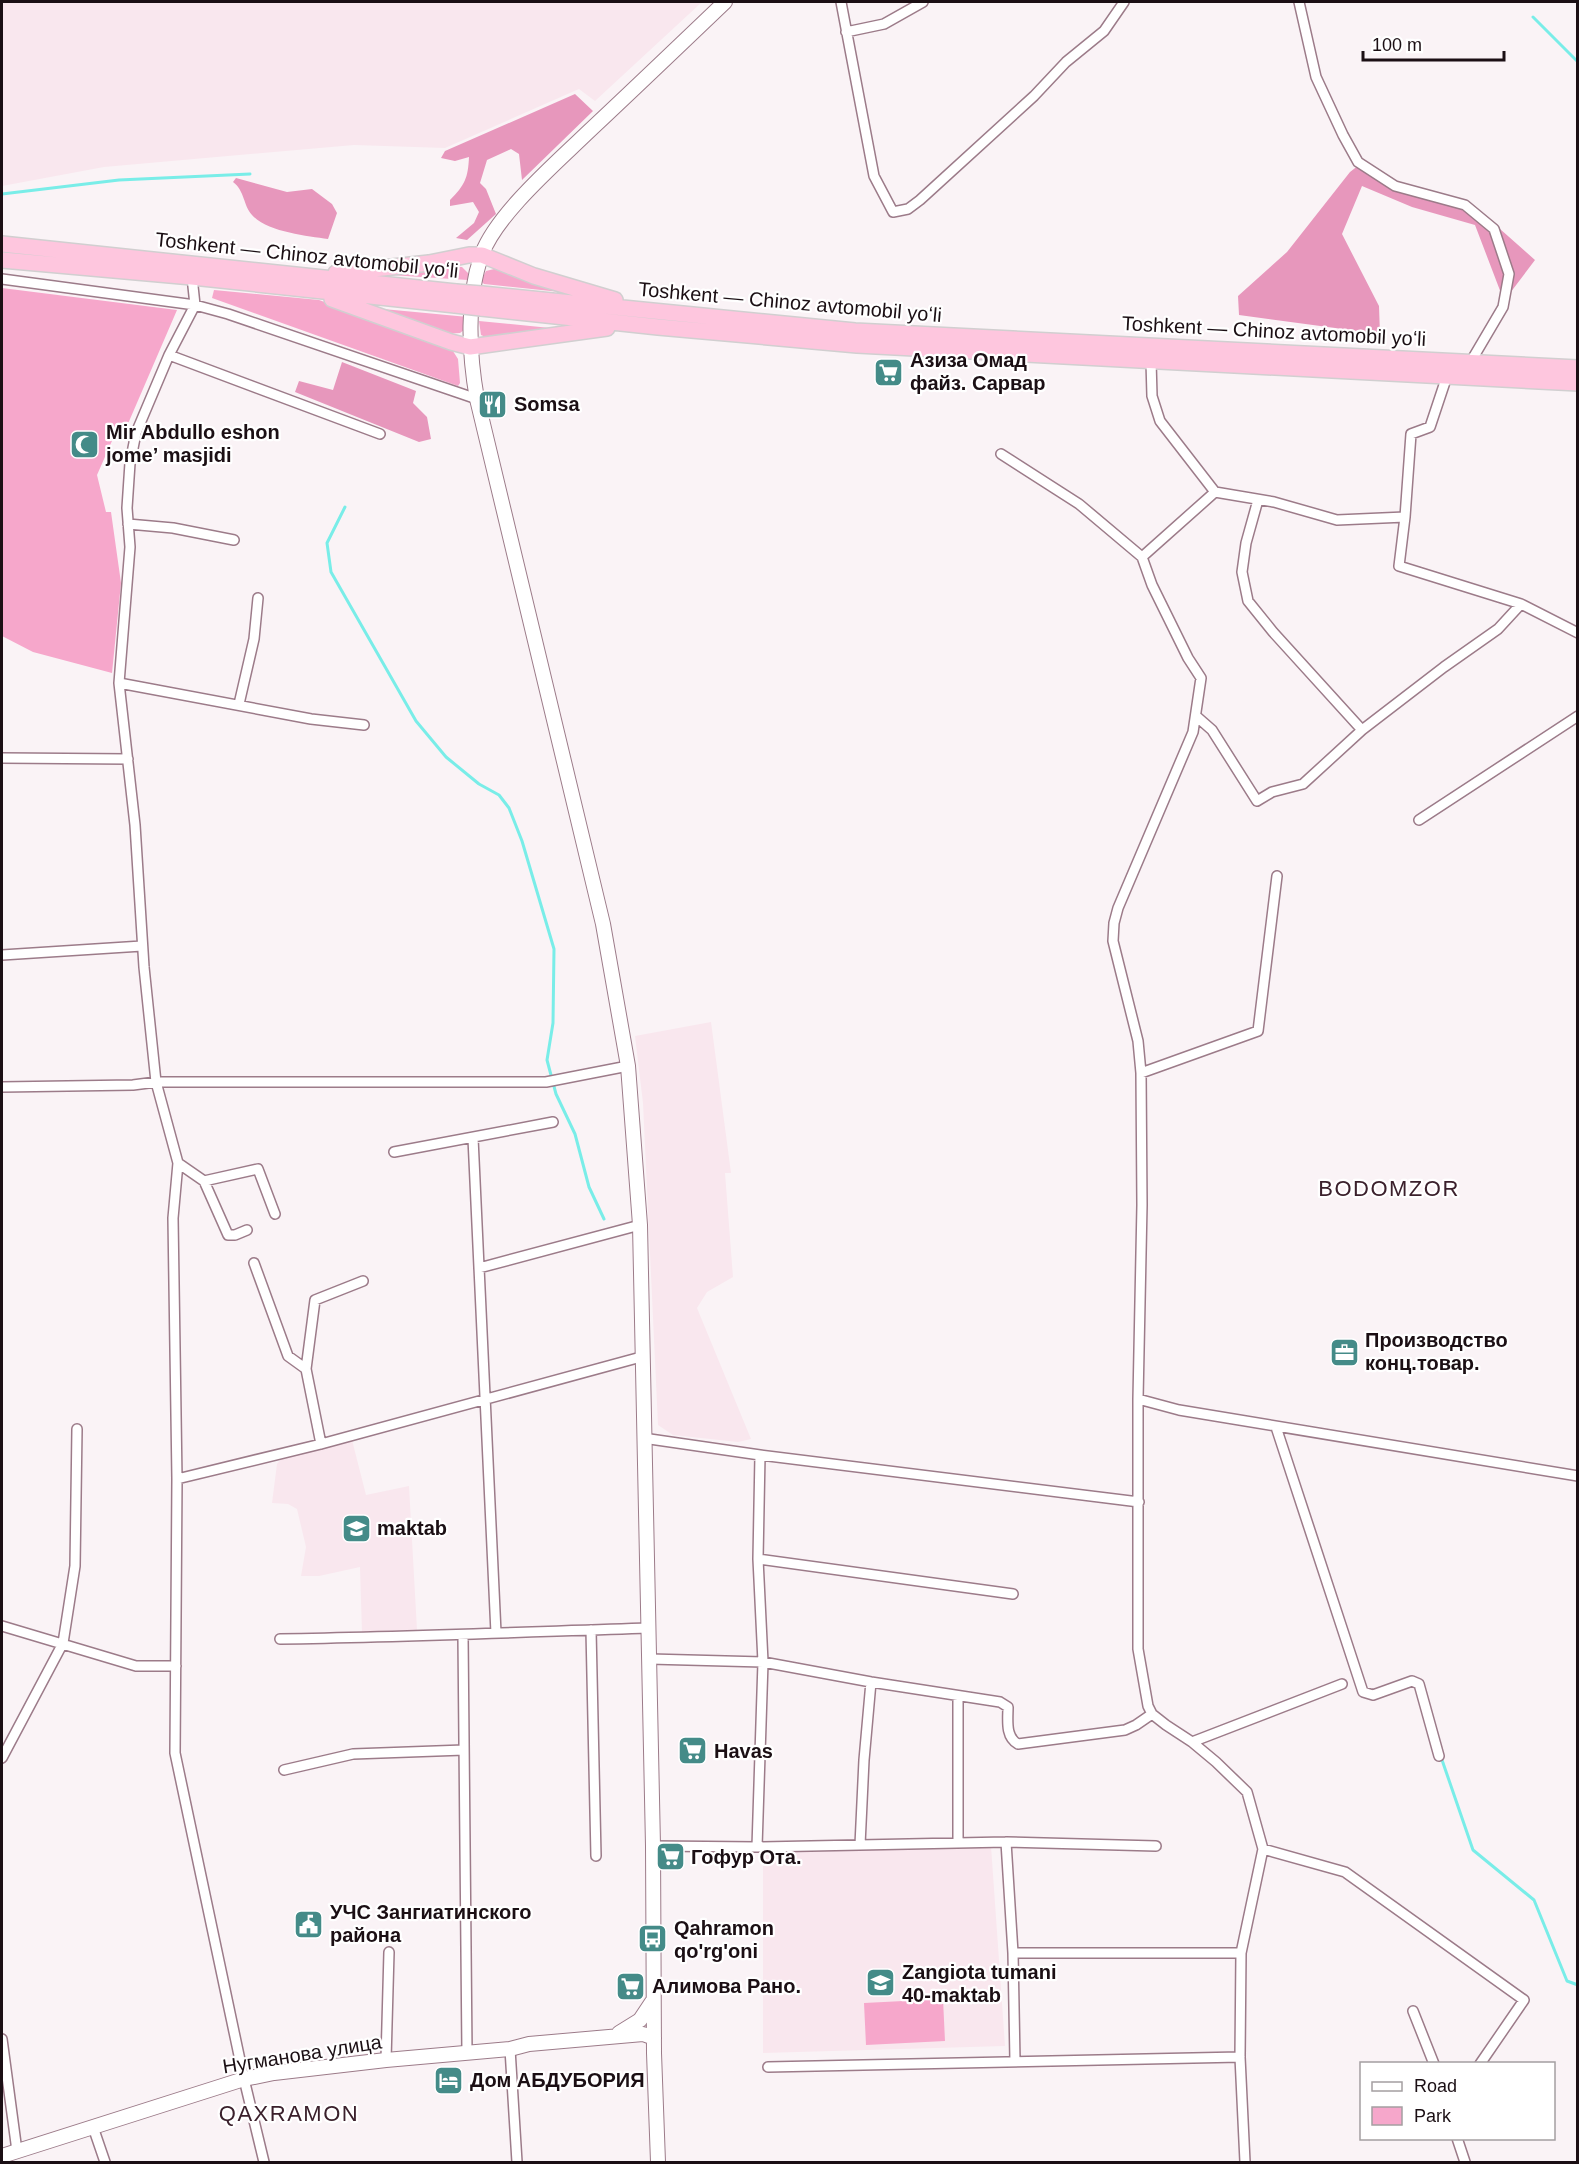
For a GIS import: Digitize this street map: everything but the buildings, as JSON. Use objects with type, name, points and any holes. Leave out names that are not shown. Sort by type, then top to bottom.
[{"type":"highway","name":"Toshkent — Chinoz avtomobil yoʻli","points":[[2,244],[301,283],[658,320],[857,345],[1578,383]]},
{"type":"highway","points":[[301,283],[476,255],[658,320]]},
{"type":"highway","name":"Toshkent — Chinoz avtomobil yoʻli","points":[[2,260],[192,277],[301,283]]},
{"type":"highway","points":[[301,283],[345,303],[450,342],[470,347],[623,327],[658,320]]},
{"type":"highway","name":"Toshkent — Chinoz avtomobil yoʻli","points":[[658,320],[1578,368]]},
{"type":"main road","points":[[658,2163],[653,2000],[650,1659],[641,1357],[640,1225],[628,1066],[603,924],[477,399],[470,347],[476,255],[538,181],[725,2]]},
{"type":"main road","points":[[613,2037],[636,2024],[646,2013],[653,2000]]},
{"type":"main road","name":"Нугманова улица","points":[[2,2156],[244,2079],[274,2073],[510,2049],[529,2044],[643,2034],[654,2038]]},
{"type":"main road","name":"Нугманова улица","points":[[510,2049],[530,2052],[644,2042],[654,2038]]},
{"type":"street","points":[[841,2],[874,176],[893,212],[908,209],[929,192],[1035,96],[1066,62],[1104,31],[1124,2]]},
{"type":"street","points":[[846,32],[884,24],[923,2]]},
{"type":"street","points":[[1299,2],[1316,77],[1358,162],[1395,186],[1464,205],[1494,229],[1509,274],[1503,307],[1470,363]]},
{"type":"street","points":[[192,277],[195,305],[136,433],[130,463],[129,546],[119,682],[135,825],[142,946],[156,1082],[178,1163],[173,1218],[177,1479],[175,1753],[264,2163]]},
{"type":"street","points":[[2,279],[195,305],[228,314],[477,399]]},
{"type":"street","points":[[170,355],[380,434]]},
{"type":"street","points":[[1151,361],[1152,396],[1160,421],[1215,492],[1338,520],[1405,517]]},
{"type":"street","points":[[1447,376],[1430,427],[1411,434],[1399,566],[1521,604],[1578,633]]},
{"type":"street","points":[[1001,453],[1079,504],[1142,557],[1152,585],[1188,658],[1201,678],[1194,732],[1118,908],[1113,941],[1138,1041],[1141,1073],[1138,1649],[1148,1706],[1152,1714],[1192,1742],[1247,1792],[1263,1849],[1240,1953],[1240,2057],[1245,2163]]},
{"type":"street","points":[[1142,557],[1215,492]]},
{"type":"street","points":[[1258,500],[1246,543],[1242,573],[1248,601],[1362,730]]},
{"type":"street","points":[[128,524],[173,528],[234,540]]},
{"type":"street","points":[[239,704],[254,639],[258,598]]},
{"type":"street","points":[[1196,716],[1212,730],[1257,801],[1272,792],[1303,784],[1362,730],[1498,629],[1521,604]]},
{"type":"street","points":[[119,682],[311,719],[364,725]]},
{"type":"street","points":[[1419,820],[1578,716]]},
{"type":"street","points":[[2,758],[128,759]]},
{"type":"street","points":[[1141,1073],[1258,1030],[1277,876]]},
{"type":"street","points":[[2,955],[142,946]]},
{"type":"street","points":[[2,1087],[133,1085],[156,1082],[546,1082],[628,1066]]},
{"type":"street","points":[[394,1152],[553,1122]]},
{"type":"street","points":[[473,1138],[496,1633]]},
{"type":"street","points":[[178,1163],[204,1181],[228,1235],[247,1230]]},
{"type":"street","points":[[204,1181],[258,1169],[275,1214]]},
{"type":"street","points":[[479,1268],[640,1225]]},
{"type":"street","points":[[254,1263],[288,1356],[306,1369]]},
{"type":"street","points":[[321,1444],[306,1369],[315,1300],[363,1281]]},
{"type":"street","points":[[177,1479],[321,1444],[641,1357]]},
{"type":"street","points":[[1138,1399],[1179,1410],[1276,1427],[1578,1476]]},
{"type":"street","points":[[1276,1427],[1363,1692],[1373,1695],[1417,1682],[1439,1756]]},
{"type":"street","points":[[2,1758],[63,1643],[75,1566],[77,1429]]},
{"type":"street","points":[[643,1438],[760,1455],[1139,1502]]},
{"type":"street","points":[[757,1847],[763,1662],[758,1559],[760,1455]]},
{"type":"street","points":[[758,1559],[1013,1594]]},
{"type":"street","points":[[2,1626],[136,1666],[176,1666]]},
{"type":"street","points":[[280,1639],[464,1636],[649,1628]]},
{"type":"street","points":[[591,1630],[596,1856]]},
{"type":"street","points":[[464,1636],[467,2053]]},
{"type":"street","points":[[650,1659],[763,1662],[1005,1704],[1008,1707],[1009,1736],[1018,1744],[1125,1730],[1152,1714]]},
{"type":"street","points":[[860,1845],[871,1682]]},
{"type":"street","points":[[1192,1742],[1342,1684]]},
{"type":"street","points":[[958,1696],[958,1843]]},
{"type":"street","points":[[284,1770],[353,1754],[465,1750]]},
{"type":"street","points":[[653,1845],[757,1847],[1006,1842],[1156,1846]]},
{"type":"street","points":[[1006,1842],[1013,1953],[1015,2061]]},
{"type":"street","points":[[1263,1849],[1346,1872],[1524,2000],[1481,2062]]},
{"type":"street","points":[[386,2060],[389,1953]]},
{"type":"street","points":[[1013,1953],[1240,1953]]},
{"type":"street","points":[[1413,2011],[1433,2062]]},
{"type":"street","points":[[2,2038],[17,2151]]},
{"type":"street","points":[[510,2049],[517,2163]]},
{"type":"street","points":[[768,2067],[1240,2057]]},
{"type":"street","points":[[93,2127],[105,2163]]},
{"type":"street","points":[[1457,2140],[1465,2163]]},
{"type":"shaded area","points":[[2,2],[702,2],[595,101],[579,89],[445,148],[354,145],[104,167],[2,186]]},
{"type":"shaded area","points":[[575,94],[593,111],[522,180],[519,154],[511,149],[487,160],[480,183],[486,189],[496,214],[467,240],[456,238],[474,223],[479,212],[473,202],[450,206],[450,200],[465,181],[469,157],[455,161],[441,158],[445,151]]},
{"type":"shaded area","points":[[1359,165],[1407,193],[1482,213],[1535,260],[1504,301],[1475,225],[1412,207],[1362,186],[1342,234],[1379,306],[1380,334],[1239,315],[1238,296],[1287,252],[1350,172]]},
{"type":"shaded area","points":[[236,178],[287,192],[312,189],[332,204],[337,213],[328,239],[288,232],[267,226],[259,221],[249,211],[240,190],[233,182]]},
{"type":"shaded area","points":[[342,362],[416,391],[413,403],[427,417],[431,439],[419,442],[295,392],[299,381],[333,390]]},
{"type":"shaded area","points":[[711,1022],[731,1173],[725,1173],[733,1277],[707,1292],[697,1308],[751,1439],[738,1442],[673,1435],[658,1425],[643,1103],[635,1036]]},
{"type":"shaded area","name":"maktab","points":[[352,1440],[366,1495],[409,1486],[417,1630],[362,1633],[360,1567],[319,1576],[301,1576],[306,1547],[297,1509],[288,1504],[272,1503],[277,1464],[283,1457]]},
{"type":"shaded area","name":"Zangiota tumani 40-maktab","points":[[991,1846],[1005,2046],[763,2053],[763,1852]]},
{"type":"green space","points":[[448,266],[462,267],[468,273],[468,280],[375,274]]},
{"type":"green space","points":[[498,268],[560,292],[484,284],[481,281],[486,271]]},
{"type":"green space","points":[[2,288],[177,310],[124,433],[115,434],[97,475],[106,512],[111,512],[121,583],[112,673],[33,652],[2,636]]},
{"type":"green space","points":[[214,290],[319,300],[451,348],[458,359],[460,383],[458,386],[212,298]]},
{"type":"green space","points":[[362,307],[468,317],[464,330],[460,333],[444,334]]},
{"type":"green space","points":[[479,321],[570,330],[488,338],[481,335]]},
{"type":"green space","points":[[943,1999],[945,2041],[866,2045],[864,2003]]},
{"type":"waterway","points":[[1533,17],[1578,62]]},
{"type":"waterway","points":[[2,194],[119,180],[250,174]]},
{"type":"waterway","points":[[345,507],[327,543],[331,572],[416,721],[446,757],[479,784],[499,795],[509,808],[522,841],[554,949],[553,1023],[547,1060],[556,1094],[575,1134],[589,1187],[604,1219]]},
{"type":"waterway","points":[[1441,1757],[1473,1850],[1534,1900],[1567,1981],[1578,1985]]},
{"type":"place","name":"Азиза Омад файз. Сарвар","points":[[889,372]]},
{"type":"place","name":"Somsa","points":[[493,404]]},
{"type":"place","name":"Mir Abdullo eshon jome’ masjidi","points":[[85,444]]},
{"type":"place","name":"Производство конц.товар.","points":[[1344,1352]]},
{"type":"place","name":"maktab","points":[[356,1528]]},
{"type":"place","name":"Havas","points":[[693,1751]]},
{"type":"place","name":"Гофур Ота.","points":[[670,1857]]},
{"type":"place","name":"УЧС Зангиатинского района","points":[[309,1924]]},
{"type":"place","name":"Qahramon qo'rg'oni","points":[[653,1939]]},
{"type":"place","name":"Zangiota tumani 40-maktab","points":[[881,1983]]},
{"type":"place","name":"Алимова Рано.","points":[[631,1986]]},
{"type":"place","name":"Дом АБДУБОРИЯ","points":[[449,2080]]},
{"type":"district","name":"BODOMZOR","points":[[1389,1188]]},
{"type":"district","name":"QAXRAMON","points":[[289,2113]]}]
